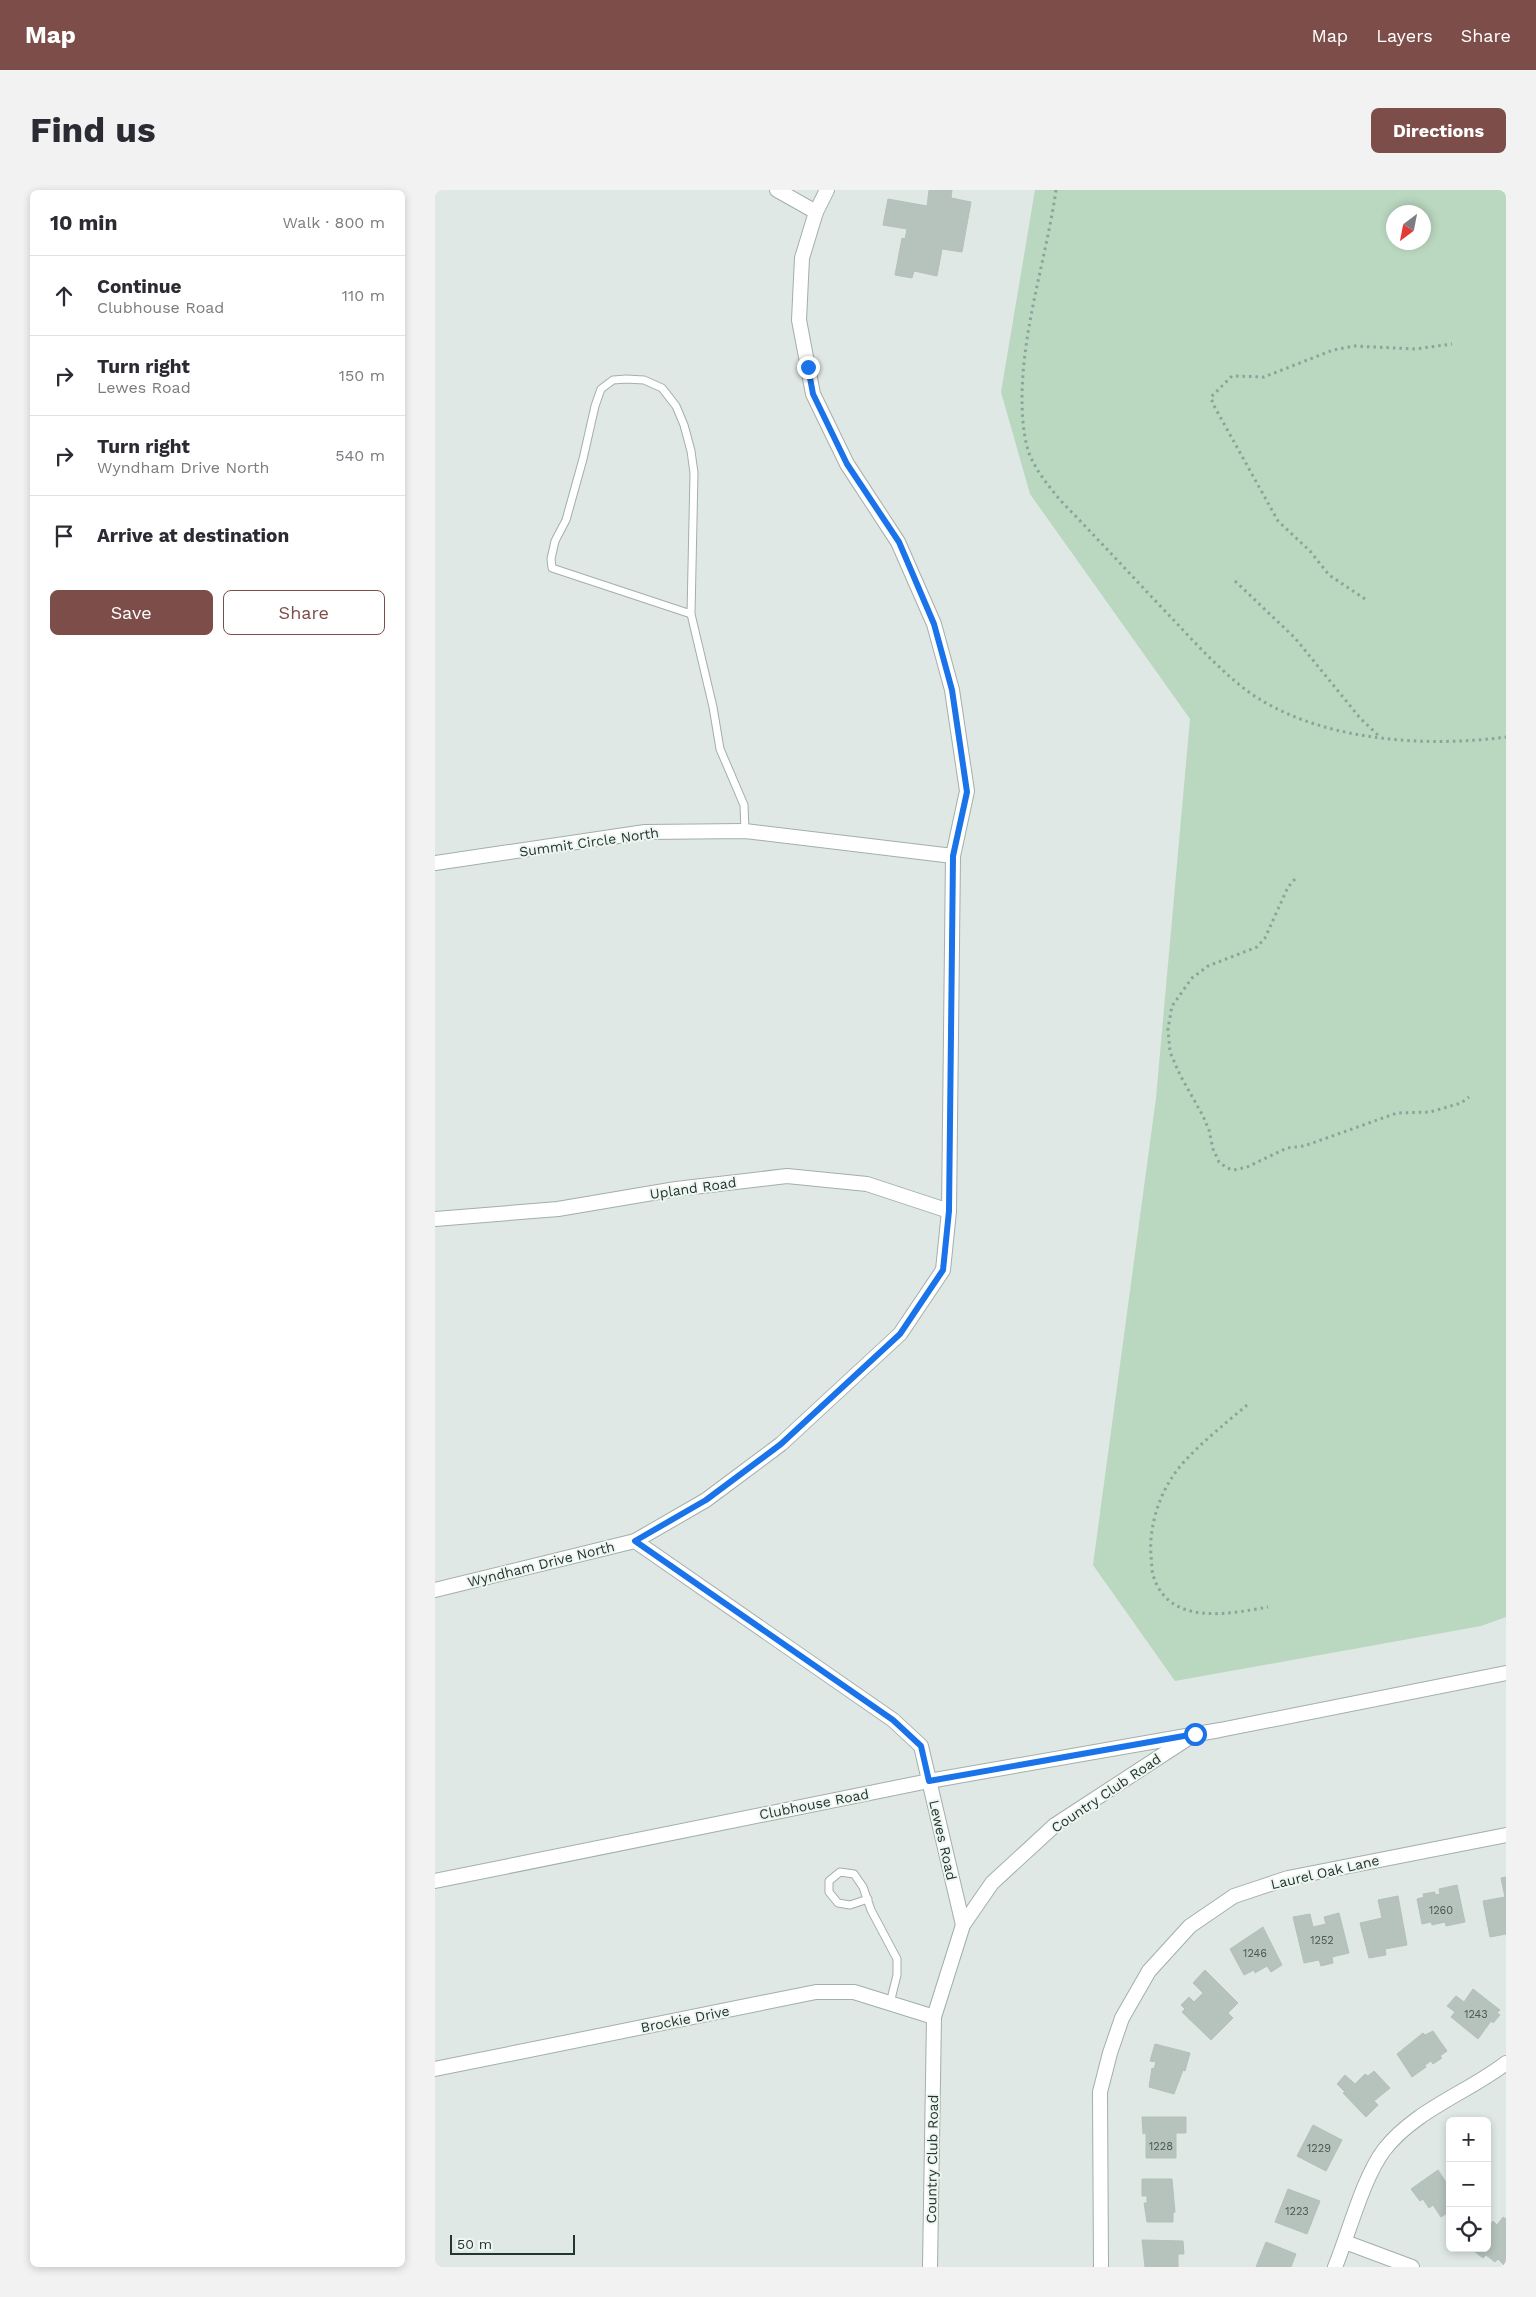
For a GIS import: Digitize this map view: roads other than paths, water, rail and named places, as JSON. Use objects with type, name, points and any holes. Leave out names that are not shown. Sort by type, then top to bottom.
[{"type":"street","points":[[777,190],[816,212]]},
{"type":"street","name":"Wyndham Drive North","points":[[435,1590],[635,1541],[706,1500],[781,1444],[900,1334],[943,1270],[949,1211],[953,856],[967,792],[952,690],[934,624],[899,542],[847,464],[813,394],[799,320],[802,258],[816,212],[827,190]]},
{"type":"street","name":"Summit Circle North","points":[[435,863],[645,832],[745,831],[953,856]]},
{"type":"street","name":"Upland Road","points":[[435,1219],[558,1209],[676,1189],[787,1176],[867,1184],[949,1211]]},
{"type":"street","name":"Lewes Road","points":[[635,1541],[893,1720],[921,1746],[963,1926]]},
{"type":"street","name":"Country Club Road","points":[[930,2267],[934,2017],[963,1926],[992,1883],[1055,1825],[1195,1734],[1506,1674]]},
{"type":"street","name":"Clubhouse Road","points":[[435,1880],[929,1781],[1195,1734]]},
{"type":"street","name":"Laurel Oak Lane","points":[[1101,2267],[1100,2092],[1109,2053],[1122,2018],[1149,1971],[1190,1926],[1234,1896],[1287,1878],[1506,1835]]},
{"type":"street","name":"Brockie Drive","points":[[435,2069],[816,1992],[854,1992],[934,2017]]},
{"type":"street","points":[[1335,2267],[1364,2190],[1388,2146],[1413,2122],[1506,2063]]},
{"type":"street","points":[[1345,2242],[1412,2267]]},
{"type":"lane","points":[[691,614],[551,568],[555,541],[566,520],[572,500],[595,406],[601,390],[613,380],[644,380],[662,388],[676,406],[684,425],[693,473],[691,614],[713,707],[720,749],[744,805],[745,831]]},
{"type":"lane","points":[[868,1899],[850,1905],[838,1903],[829,1892],[829,1881],[840,1872],[853,1874],[863,1887],[897,1958],[897,1975],[890,2004]]}]
